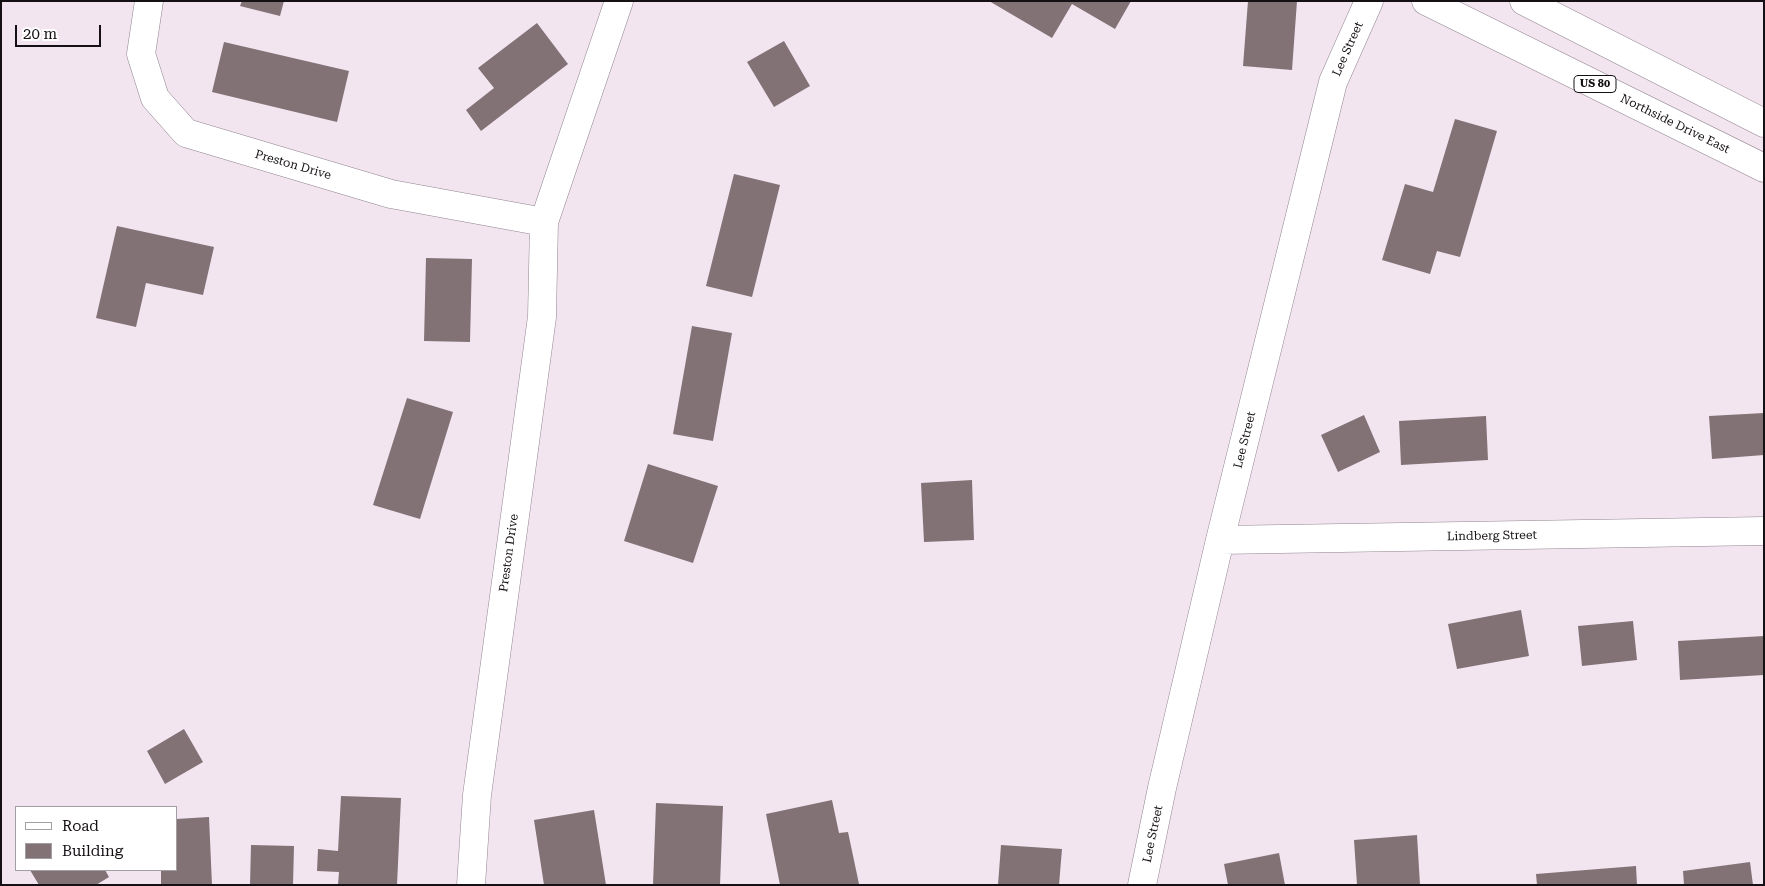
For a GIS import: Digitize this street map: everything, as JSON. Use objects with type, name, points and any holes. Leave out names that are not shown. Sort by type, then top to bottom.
[{"type":"street","name":"Preston Drive","points":[[149,1],[141,54],[155,98],[186,133],[391,194],[544,222]]},
{"type":"street","name":"Preston Drive","points":[[471,885],[477,795],[542,317],[544,222],[619,1]]},
{"type":"street","name":"Lee Street","points":[[1142,885],[1162,788],[1220,540],[1333,82],[1369,1]]},
{"type":"street","name":"Northside Drive East","points":[[1426,1],[1764,168]]},
{"type":"street","points":[[1524,1],[1764,123]]},
{"type":"street","name":"Lindberg Street","points":[[1220,540],[1764,532]]},
{"type":"building","points":[[242,1],[284,1],[280,16],[240,6]]},
{"type":"building","points":[[989,1],[1131,1],[1115,29],[1072,4],[1052,38]]},
{"type":"building","points":[[1248,1],[1297,1],[1292,70],[1243,66]]},
{"type":"building","points":[[537,23],[568,64],[481,131],[466,110],[494,88],[478,68]]},
{"type":"building","points":[[784,41],[810,86],[774,107],[747,62]]},
{"type":"building","points":[[224,42],[349,71],[337,122],[212,92]]},
{"type":"building","points":[[1455,119],[1497,131],[1460,257],[1437,251],[1430,274],[1382,260],[1405,184],[1433,192]]},
{"type":"building","points":[[734,174],[780,185],[752,297],[706,286]]},
{"type":"building","points":[[117,226],[214,247],[203,295],[146,283],[136,327],[96,318]]},
{"type":"building","points":[[426,258],[472,259],[470,342],[424,341]]},
{"type":"building","points":[[692,326],[732,333],[713,441],[673,434]]},
{"type":"building","points":[[407,398],[453,412],[420,519],[373,505]]},
{"type":"building","points":[[1764,413],[1764,455],[1712,459],[1709,416]]},
{"type":"building","points":[[1364,415],[1380,452],[1338,472],[1321,435]]},
{"type":"building","points":[[1486,416],[1488,460],[1401,465],[1399,421]]},
{"type":"building","points":[[648,464],[718,486],[693,563],[624,541]]},
{"type":"building","points":[[972,480],[974,540],[924,542],[921,483]]},
{"type":"building","points":[[1521,610],[1529,656],[1457,669],[1448,624]]},
{"type":"building","points":[[1633,621],[1637,660],[1582,666],[1578,626]]},
{"type":"building","points":[[1764,636],[1764,675],[1680,680],[1678,641]]},
{"type":"building","points":[[184,729],[203,762],[165,784],[147,751]]},
{"type":"building","points":[[341,796],[401,798],[397,885],[338,885],[339,872],[317,871],[318,849],[338,851]]},
{"type":"building","points":[[832,800],[839,833],[848,832],[859,884],[780,885],[766,814]]},
{"type":"building","points":[[656,803],[723,806],[720,885],[653,885]]},
{"type":"building","points":[[594,810],[606,885],[544,885],[534,820]]},
{"type":"building","points":[[209,817],[212,885],[161,885],[161,871],[178,871],[178,819]]},
{"type":"building","points":[[1417,835],[1420,885],[1357,885],[1354,840]]},
{"type":"building","points":[[251,845],[294,846],[293,885],[250,885]]},
{"type":"building","points":[[1001,845],[1062,849],[1059,885],[998,885]]},
{"type":"building","points":[[1279,853],[1285,885],[1228,885],[1224,864]]},
{"type":"building","points":[[1750,862],[1753,885],[1684,885],[1683,871]]},
{"type":"building","points":[[1636,866],[1637,885],[1537,885],[1536,874]]},
{"type":"building","points":[[31,871],[106,871],[109,877],[96,885],[39,885]]}]
